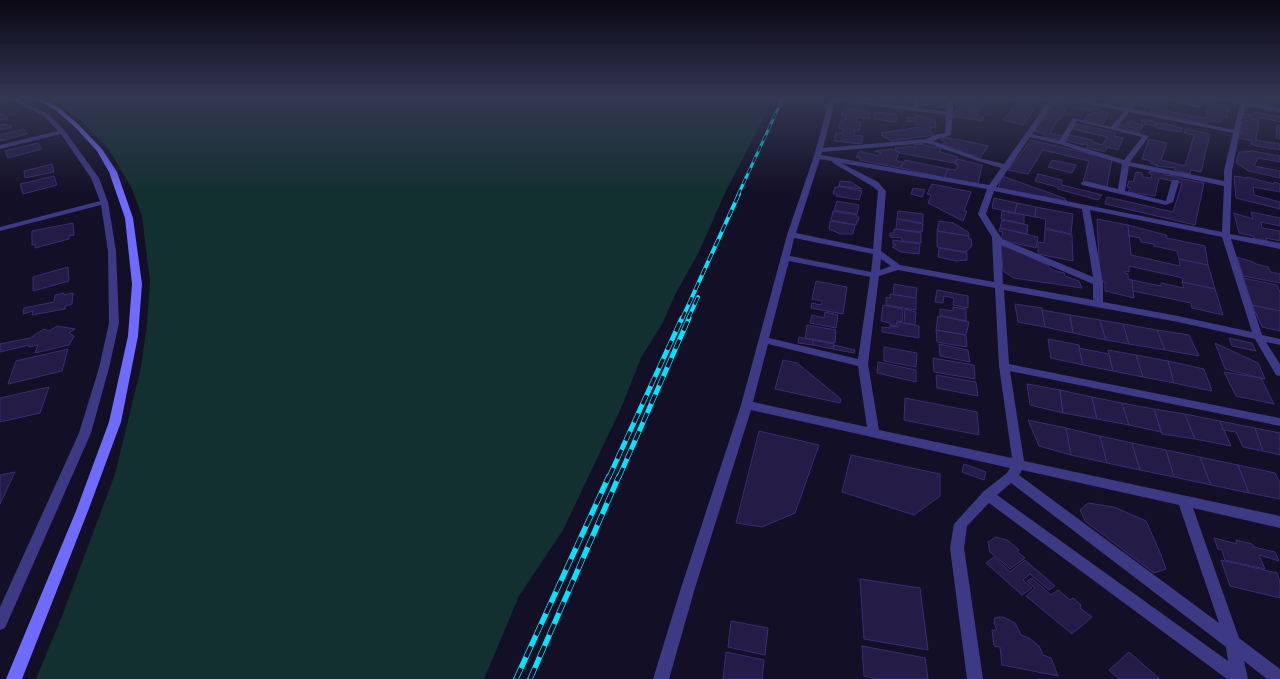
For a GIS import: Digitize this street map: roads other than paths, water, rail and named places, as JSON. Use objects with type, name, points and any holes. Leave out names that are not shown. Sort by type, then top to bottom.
[{"type":"street","points":[[0,623],[5,599],[85,433],[104,368],[114,323],[112,251],[104,202],[95,178],[61,130]]},
{"type":"street","points":[[14,679],[82,511],[115,422],[133,336],[137,284],[129,218],[113,172],[100,150],[80,130]]},
{"type":"street","points":[[661,679],[688,588],[747,405],[791,235],[824,130]]},
{"type":"street","points":[[817,153],[928,141],[938,136],[948,135],[949,130]]},
{"type":"street","points":[[1032,130],[991,188],[982,214],[1000,241],[1098,284]]},
{"type":"street","points":[[1061,143],[1069,130]]},
{"type":"street","points":[[1116,130],[1146,136],[1126,163],[1121,192]]},
{"type":"street","points":[[1225,130],[1236,132],[1228,171],[1226,235],[1258,337],[1280,372]]},
{"type":"street","points":[[0,147],[63,132]]},
{"type":"street","points":[[1028,135],[1061,143],[1126,163],[1227,184]]},
{"type":"street","points":[[928,141],[977,159],[1006,167]]},
{"type":"street","points":[[817,153],[874,184],[882,191],[875,275],[864,364],[874,433]]},
{"type":"street","points":[[827,158],[991,188],[1280,246]]},
{"type":"street","points":[[1085,183],[1168,203],[1175,182]]},
{"type":"street","points":[[0,229],[104,202]]},
{"type":"street","points":[[1086,207],[1098,284],[1098,304]]},
{"type":"street","points":[[791,235],[877,252],[897,267],[1098,304],[1280,342]]},
{"type":"street","points":[[996,237],[1004,366],[1015,471],[1280,679]]},
{"type":"street","points":[[785,258],[875,275],[897,267]]},
{"type":"street","points":[[764,340],[864,364]]},
{"type":"street","points":[[1004,366],[1280,422]]},
{"type":"street","points":[[747,405],[874,433],[1015,471],[1184,500],[1280,522]]},
{"type":"street","points":[[975,679],[957,548],[961,524],[988,495],[1015,471]]},
{"type":"street","points":[[988,495],[1239,678]]},
{"type":"street","points":[[1184,500],[1232,642],[1239,678]]},
{"type":"railway","points":[[738,195],[768,130]]},
{"type":"railway","points":[[682,319],[739,194]]},
{"type":"railway","points":[[688,319],[698,297]]},
{"type":"railway","points":[[609,477],[682,318]]},
{"type":"railway","points":[[619,477],[689,318]]},
{"type":"railway","points":[[516,679],[609,476]]},
{"type":"railway","points":[[530,679],[619,476]]}]
